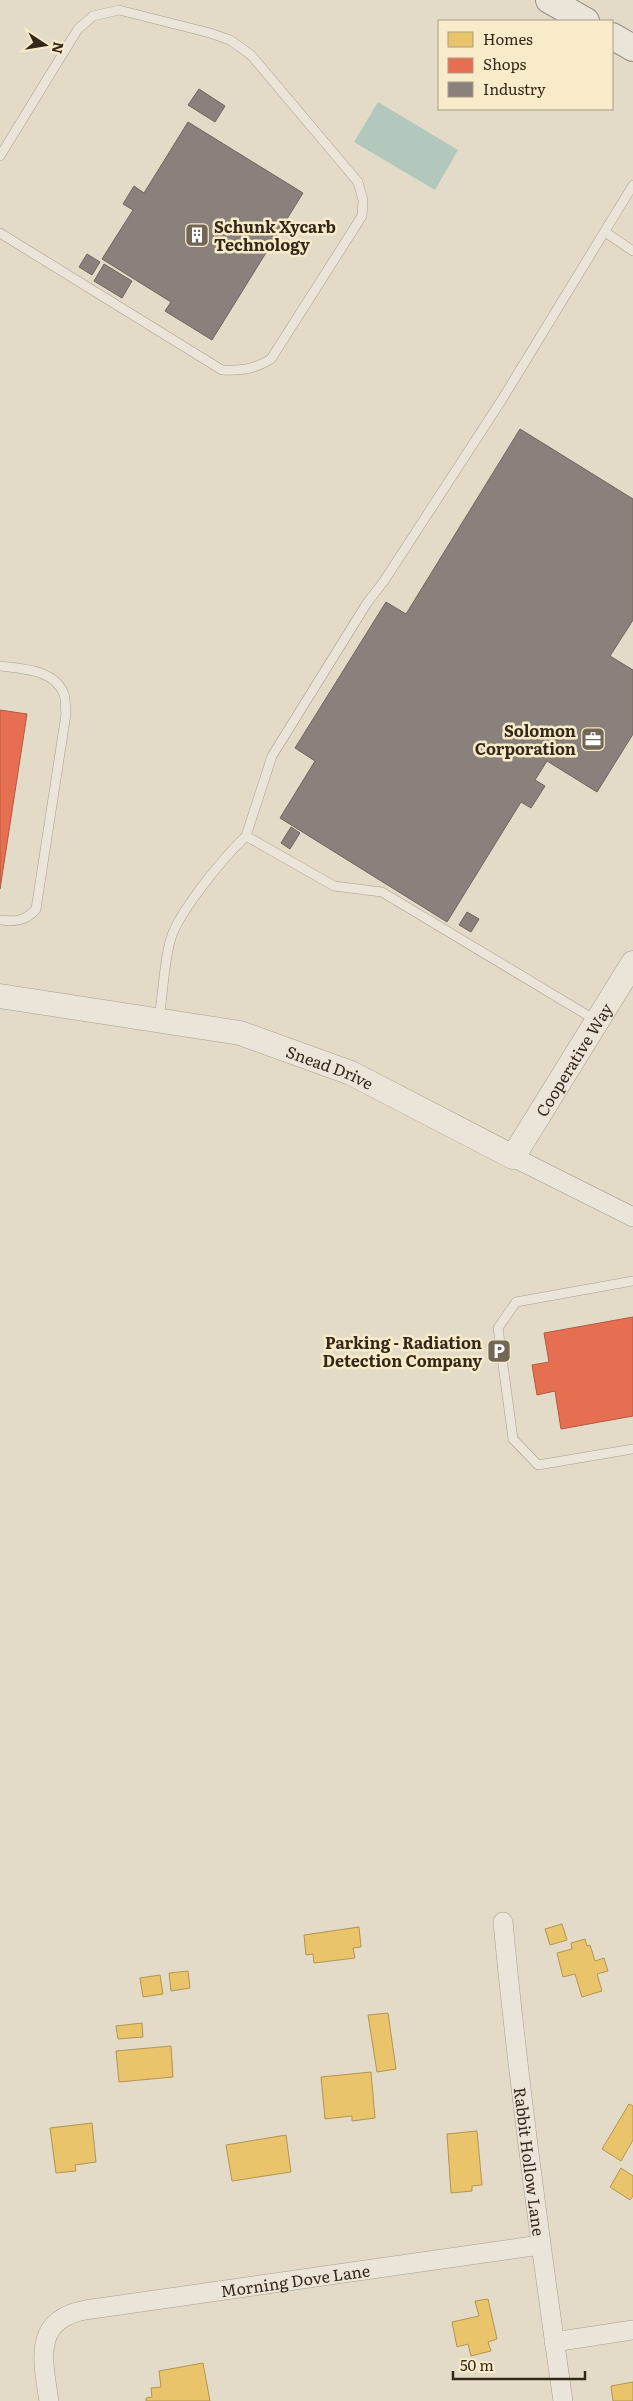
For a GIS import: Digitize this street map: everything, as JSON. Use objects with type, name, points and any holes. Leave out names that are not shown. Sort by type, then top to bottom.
[{"type":"main road","points":[[549,0],[584,20]]},
{"type":"main road","points":[[613,37],[633,48]]},
{"type":"street","name":"Cooperative Way","points":[[513,1157],[631,969]]},
{"type":"street","name":"Snead Drive","points":[[0,996],[240,1033],[351,1073],[633,1217]]},
{"type":"street","name":"Rabbit Hollow Lane","points":[[503,1922],[513,2029],[540,2245],[563,2401]]},
{"type":"street","name":"Morning Dove Lane","points":[[49,2401],[42,2349],[47,2335],[56,2323],[68,2314],[82,2310],[540,2245]]},
{"type":"street","points":[[554,2342],[633,2330]]},
{"type":"lane","points":[[0,156],[78,29],[93,16],[119,10],[223,38],[251,55],[358,182],[363,200],[362,216],[271,359],[260,366],[240,371],[222,370],[0,233]]},
{"type":"lane","points":[[159,1019],[171,938],[188,908],[227,853],[246,836],[272,756],[367,603],[384,581],[501,401],[633,185]]},
{"type":"lane","points":[[605,232],[633,251]]},
{"type":"lane","points":[[0,666],[38,672],[52,679],[64,694],[66,714],[36,909],[29,917],[13,921],[0,920]]},
{"type":"lane","points":[[246,836],[334,886],[382,892],[597,1021]]},
{"type":"lane","points":[[633,1281],[516,1302],[498,1328],[514,1439],[538,1465],[633,1449]]},
{"type":"shaded area","points":[[378,102],[458,150],[435,190],[354,142]]},
{"type":"building: Homes","points":[[562,1924],[567,1940],[550,1945],[545,1929]]},
{"type":"building: Homes","points":[[359,1927],[361,1947],[353,1948],[355,1958],[314,1963],[313,1954],[306,1955],[304,1935]]},
{"type":"building: Homes","points":[[585,1939],[587,1946],[590,1945],[595,1961],[604,1958],[608,1971],[597,1974],[602,1991],[582,1997],[575,1974],[563,1977],[557,1953],[572,1949],[571,1943]]},
{"type":"building: Homes","points":[[188,1971],[190,1988],[171,1991],[169,1973]]},
{"type":"building: Homes","points":[[160,1975],[163,1994],[143,1997],[140,1978]]},
{"type":"building: Homes","points":[[388,2013],[396,2069],[377,2072],[368,2015]]},
{"type":"building: Homes","points":[[142,2023],[143,2037],[118,2039],[116,2026]]},
{"type":"building: Homes","points":[[171,2046],[173,2077],[119,2082],[116,2051]]},
{"type":"building: Homes","points":[[371,2072],[375,2118],[352,2121],[352,2116],[325,2119],[321,2077]]},
{"type":"building: Homes","points":[[629,2104],[633,2106],[633,2140],[621,2161],[602,2149]]},
{"type":"building: Homes","points":[[92,2123],[96,2162],[75,2165],[76,2171],[56,2173],[50,2128]]},
{"type":"building: Homes","points":[[477,2131],[482,2185],[472,2186],[472,2191],[451,2193],[447,2134]]},
{"type":"building: Homes","points":[[286,2135],[291,2172],[232,2181],[226,2145]]},
{"type":"building: Homes","points":[[621,2168],[633,2176],[633,2196],[630,2200],[610,2187]]},
{"type":"building: Homes","points":[[488,2299],[497,2339],[488,2342],[491,2351],[471,2356],[468,2344],[457,2347],[452,2322],[479,2316],[475,2301]]},
{"type":"building: Homes","points":[[203,2363],[210,2401],[146,2401],[146,2398],[152,2397],[151,2388],[161,2387],[159,2371]]},
{"type":"building: Homes","points":[[633,2382],[633,2401],[613,2401],[611,2386]]},
{"type":"building: Shops","points":[[0,710],[27,714],[0,889]]},
{"type":"building: Shops","points":[[633,1317],[633,1416],[561,1429],[555,1391],[537,1395],[532,1365],[549,1362],[544,1333]]},
{"type":"building: Industry","points":[[199,89],[225,106],[215,122],[188,105]]},
{"type":"building: Industry","name":"Schunk Xycarb Technology","points":[[188,122],[303,193],[212,340],[165,311],[171,302],[102,259],[133,210],[123,204],[134,186],[144,193]]},
{"type":"building: Industry","points":[[87,254],[100,262],[92,275],[79,267]]},
{"type":"building: Industry","points":[[104,264],[132,281],[122,298],[94,281]]},
{"type":"building: Industry","points":[[520,429],[633,499],[633,620],[610,656],[633,670],[633,734],[597,792],[547,761],[535,780],[545,786],[531,808],[521,802],[447,922],[280,818],[315,761],[295,748],[386,602],[406,614]]},
{"type":"building: Industry","points":[[291,827],[300,833],[290,849],[281,843]]},
{"type":"building: Industry","points":[[467,912],[479,919],[471,932],[459,925]]},
{"type":"place","name":"Schunk Xycarb Technology","points":[[197,235]]},
{"type":"place","name":"Solomon Corporation","points":[[593,739]]},
{"type":"place","name":"Parking - Radiation Detection Company","points":[[499,1351]]}]
